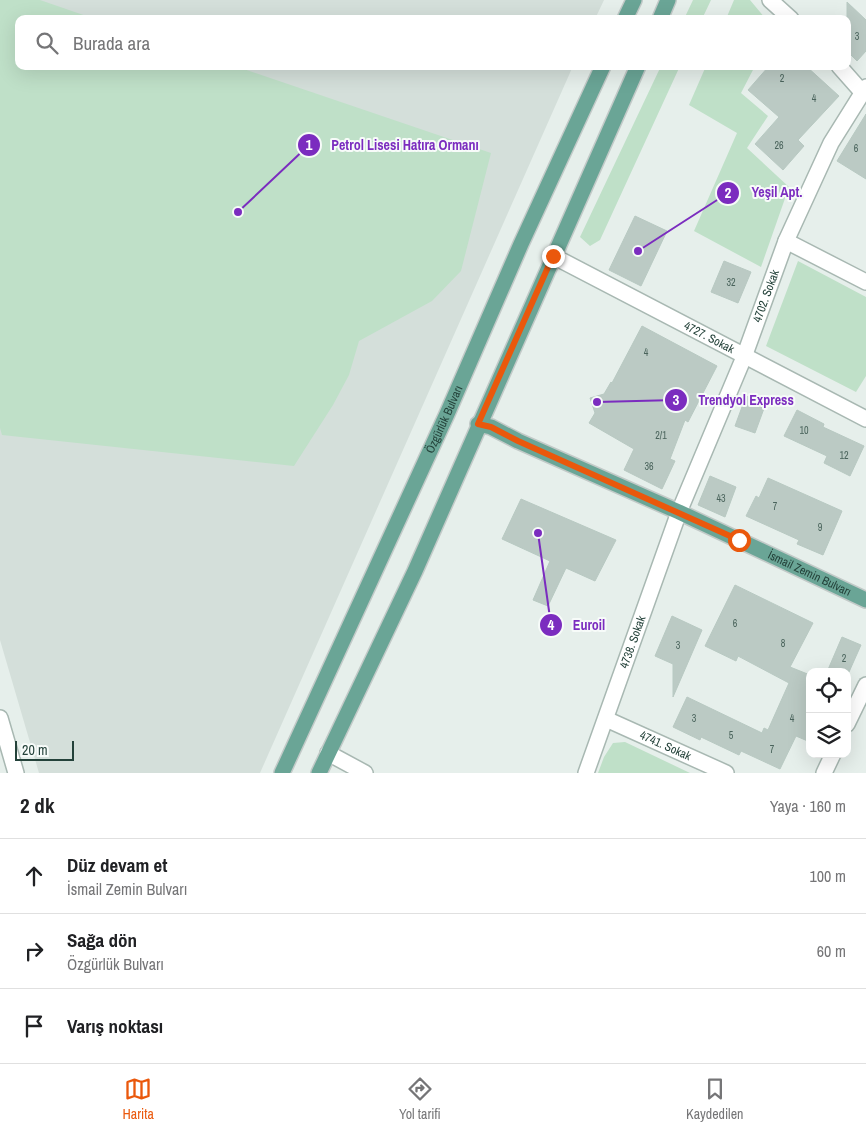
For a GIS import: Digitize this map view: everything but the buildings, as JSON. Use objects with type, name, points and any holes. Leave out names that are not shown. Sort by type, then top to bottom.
[{"type":"main road","points":[[627,15],[634,0]]},
{"type":"main road","points":[[662,15],[668,0]]},
{"type":"main road","name":"Özgürlük Bulvarı","points":[[282,773],[447,414],[601,70]]},
{"type":"main road","points":[[319,773],[415,570],[636,70]]},
{"type":"main road","name":"İsmail Zemin Bulvarı","points":[[478,424],[491,427],[518,441],[679,512],[866,600]]},
{"type":"street","points":[[770,0],[787,15]]},
{"type":"street","points":[[843,70],[865,91]]},
{"type":"street","name":"4702. Sokak","points":[[679,512],[744,356],[786,242],[832,143],[865,91]]},
{"type":"street","points":[[786,242],[866,282]]},
{"type":"street","name":"4727. Sokak","points":[[553,256],[866,419]]},
{"type":"street","name":"4738. Sokak","points":[[586,773],[679,512]]},
{"type":"street","points":[[851,716],[866,685]]},
{"type":"street","points":[[0,718],[16,773]]},
{"type":"street","name":"4741. Sokak","points":[[606,719],[726,773]]},
{"type":"street","points":[[328,753],[365,773]]},
{"type":"street","points":[[824,773],[831,758]]},
{"type":"shaded area","points":[[0,0],[604,0],[597,15],[15,15],[15,70],[571,70],[260,773],[39,773],[0,640]]},
{"type":"green space","points":[[0,0],[40,0],[83,15],[15,15],[15,70],[247,70],[491,153],[461,271],[432,301],[359,341],[349,375],[333,405],[294,466],[2,435],[0,428]]},
{"type":"green space","points":[[693,0],[711,0],[704,15],[686,15]]},
{"type":"green space","points":[[734,0],[750,0],[763,15],[728,15]]},
{"type":"green space","points":[[659,70],[678,70],[600,240],[590,246],[580,237]]},
{"type":"green space","points":[[704,70],[753,70],[741,93],[768,116],[747,148],[789,187],[761,267],[694,231],[737,133],[689,105]]},
{"type":"green space","points":[[798,261],[866,297],[866,376],[856,392],[766,346]]},
{"type":"green space","points":[[625,742],[690,773],[598,773],[604,757],[613,743]]},
{"type":"place","name":"Petrol Lisesi Hatıra Ormanı","points":[[238,212]]},
{"type":"place","name":"Yeşil Apt.","points":[[638,251]]},
{"type":"place","name":"Trendyol Express","points":[[597,402]]},
{"type":"place","name":"Euroil","points":[[538,533]]},
{"type":"route","points":[[553,256],[478,424],[491,427],[518,441],[739,540]]}]
